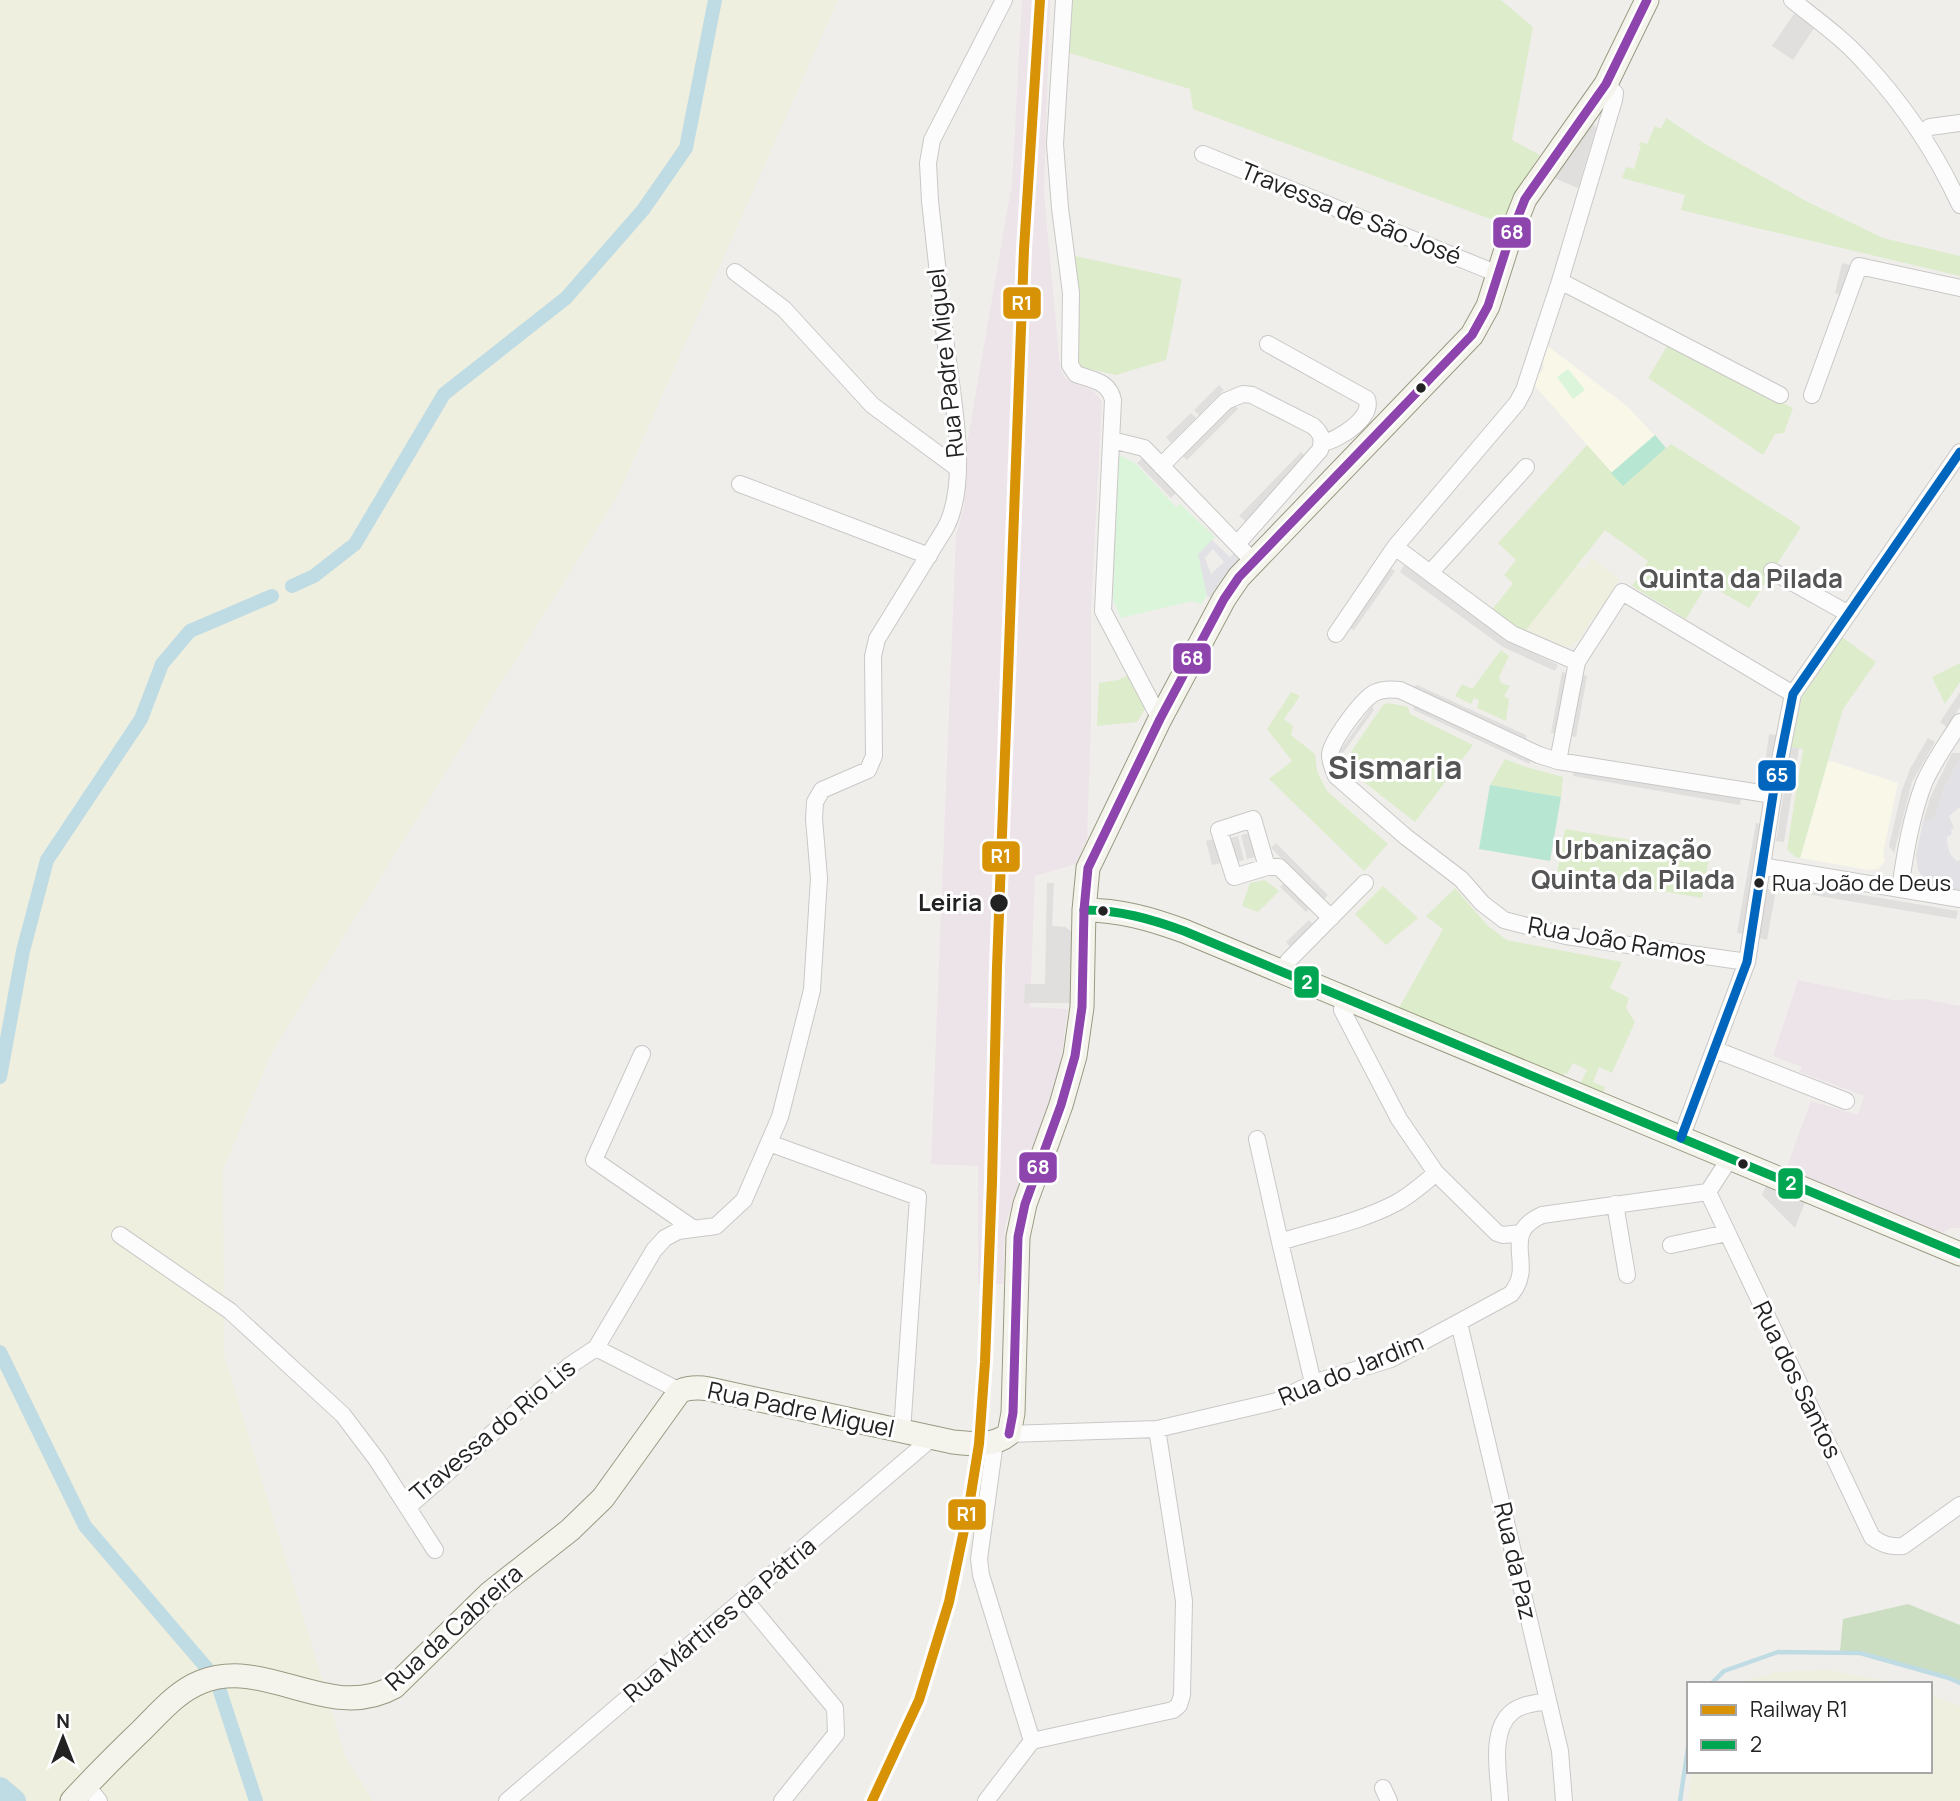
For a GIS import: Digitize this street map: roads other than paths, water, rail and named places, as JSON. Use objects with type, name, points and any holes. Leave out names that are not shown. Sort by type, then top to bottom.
[{"type":"main road","points":[[1002,1438],[1013,1413],[1018,1237],[1026,1204],[1061,1105],[1075,1056],[1081,1021],[1084,910],[1090,860],[1160,719],[1224,599],[1245,552],[1467,342],[1488,306],[1516,221],[1528,194],[1598,114],[1606,84],[1647,0]]},
{"type":"main road","points":[[1084,910],[1141,916],[1184,931],[1960,1254]]},
{"type":"main road","name":"Rua Padre Miguel","points":[[680,1391],[693,1387],[709,1389],[932,1438],[967,1443],[1002,1438]]},
{"type":"main road","name":"Rua da Cabreira","points":[[83,1796],[172,1700],[201,1682],[226,1676],[244,1676],[343,1699],[380,1693],[394,1687],[490,1593],[588,1514],[603,1498],[680,1391]]},
{"type":"street","name":"Rua Padre Miguel","points":[[680,1391],[596,1348],[654,1250],[665,1238],[678,1231],[716,1226],[744,1200],[780,1117],[812,990],[819,878],[815,802],[822,790],[858,776],[868,770],[872,763],[873,656],[877,639],[954,512],[957,440],[931,214],[928,163],[932,140],[1004,0]]},
{"type":"street","points":[[1064,0],[1055,144],[1071,293],[1070,365],[1076,374],[1109,388],[1113,400],[1102,611],[1160,719]]},
{"type":"street","points":[[1792,0],[1866,63],[1921,133],[1944,170],[1960,205]]},
{"type":"street","points":[[1336,634],[1395,547],[1517,403],[1524,390],[1568,255],[1598,114]]},
{"type":"street","points":[[1921,133],[1930,127],[1960,123]]},
{"type":"street","name":"Travessa de São José","points":[[1203,154],[1498,274]]},
{"type":"street","points":[[1812,395],[1859,266],[1960,288]]},
{"type":"street","points":[[735,272],[784,309],[872,405],[957,468]]},
{"type":"street","points":[[1560,281],[1780,395]]},
{"type":"street","points":[[1268,344],[1367,399],[1369,405],[1366,413],[1333,441],[1322,443]]},
{"type":"street","points":[[1112,440],[1144,448],[1161,466],[1245,552],[1320,450],[1322,437],[1313,426],[1252,395],[1242,394],[1226,401],[1161,466]]},
{"type":"street","points":[[1681,1138],[1747,962],[1773,795],[1793,694],[1960,452]]},
{"type":"street","points":[[1430,573],[1526,467]]},
{"type":"street","points":[[740,484],[929,556]]},
{"type":"street","points":[[1395,547],[1513,634],[1577,662]]},
{"type":"street","points":[[1772,571],[1847,613]]},
{"type":"street","points":[[1558,761],[1577,662],[1622,592],[1793,694]]},
{"type":"street","name":"Rua João Ramos","points":[[1747,962],[1566,936],[1504,920],[1482,904],[1461,879],[1336,776],[1330,753],[1335,740],[1368,698],[1388,689],[1400,690],[1517,745],[1558,761],[1773,795]]},
{"type":"street","points":[[1900,889],[1918,800],[1926,780],[1960,722]]},
{"type":"street","points":[[1762,866],[1960,899]]},
{"type":"street","points":[[1267,867],[1279,867],[1331,918]]},
{"type":"street","points":[[1283,971],[1288,961],[1366,883]]},
{"type":"street","points":[[1344,996],[1342,1010],[1399,1119],[1436,1173],[1497,1233],[1521,1233],[1532,1220],[1542,1215],[1708,1192],[1730,1158]]},
{"type":"street","points":[[1716,1049],[1846,1101]]},
{"type":"street","points":[[642,1054],[594,1160],[694,1229]]},
{"type":"street","points":[[1257,1139],[1313,1383]]},
{"type":"street","points":[[769,1143],[918,1197],[902,1432]]},
{"type":"street","points":[[1280,1242],[1364,1217],[1395,1204],[1436,1173]]},
{"type":"street","name":"Rua dos Santos","points":[[1708,1192],[1872,1537],[1892,1547],[1903,1546],[1960,1505]]},
{"type":"street","points":[[1615,1204],[1628,1276]]},
{"type":"street","name":"Rua do Jardim","points":[[1002,1438],[1157,1429],[1277,1401],[1313,1383],[1391,1359],[1511,1294],[1521,1269],[1521,1233]]},
{"type":"street","points":[[1671,1245],[1727,1233]]},
{"type":"street","name":"Travessa do Rio Lis","points":[[120,1235],[230,1311],[343,1415],[408,1507],[569,1366],[596,1348]]},
{"type":"street","name":"Rua da Paz","points":[[1459,1323],[1560,1751],[1564,1801]]},
{"type":"street","points":[[986,1801],[1032,1741],[1173,1710],[1179,1705],[1182,1695],[1184,1601],[1157,1429]]},
{"type":"street","name":"Rua Mártires da Pátria","points":[[507,1801],[932,1438]]},
{"type":"street","points":[[1002,1438],[979,1559],[981,1575],[1032,1741]]},
{"type":"street","points":[[408,1507],[435,1550]]},
{"type":"street","points":[[745,1600],[835,1708],[836,1734],[782,1801]]},
{"type":"street","points":[[1500,1801],[1498,1749],[1503,1724],[1511,1712],[1525,1705],[1548,1701]]},
{"type":"waterway","points":[[292,586],[314,576],[355,544],[444,394],[566,298],[643,210],[686,148],[715,0]]},
{"type":"waterway","points":[[0,1077],[23,951],[47,860],[141,719],[162,664],[190,631],[272,596]]},
{"type":"waterway","points":[[0,1352],[85,1526],[211,1673]]},
{"type":"waterway","points":[[1713,1682],[1724,1671],[1778,1652],[1860,1653],[1960,1683]]},
{"type":"waterway","points":[[218,1685],[256,1801]]},
{"type":"waterway","points":[[1680,1801],[1687,1754]]},
{"type":"waterway","points":[[0,1789],[14,1801]]},
{"type":"rail line","name":"R1","points":[[872,1801],[919,1700],[949,1602],[979,1444],[992,1182],[997,967],[1024,249],[1040,0]]},
{"type":"place","name":"Rua João de Deus","points":[[1759,883]]},
{"type":"place","name":"Leiria","points":[[999,903]]},
{"type":"district","name":"Quinta da Pilada","points":[[1741,579]]},
{"type":"district","name":"Sismaria","points":[[1395,768]]},
{"type":"district","name":"Urbanização Quinta da Pilada","points":[[1633,865]]}]
